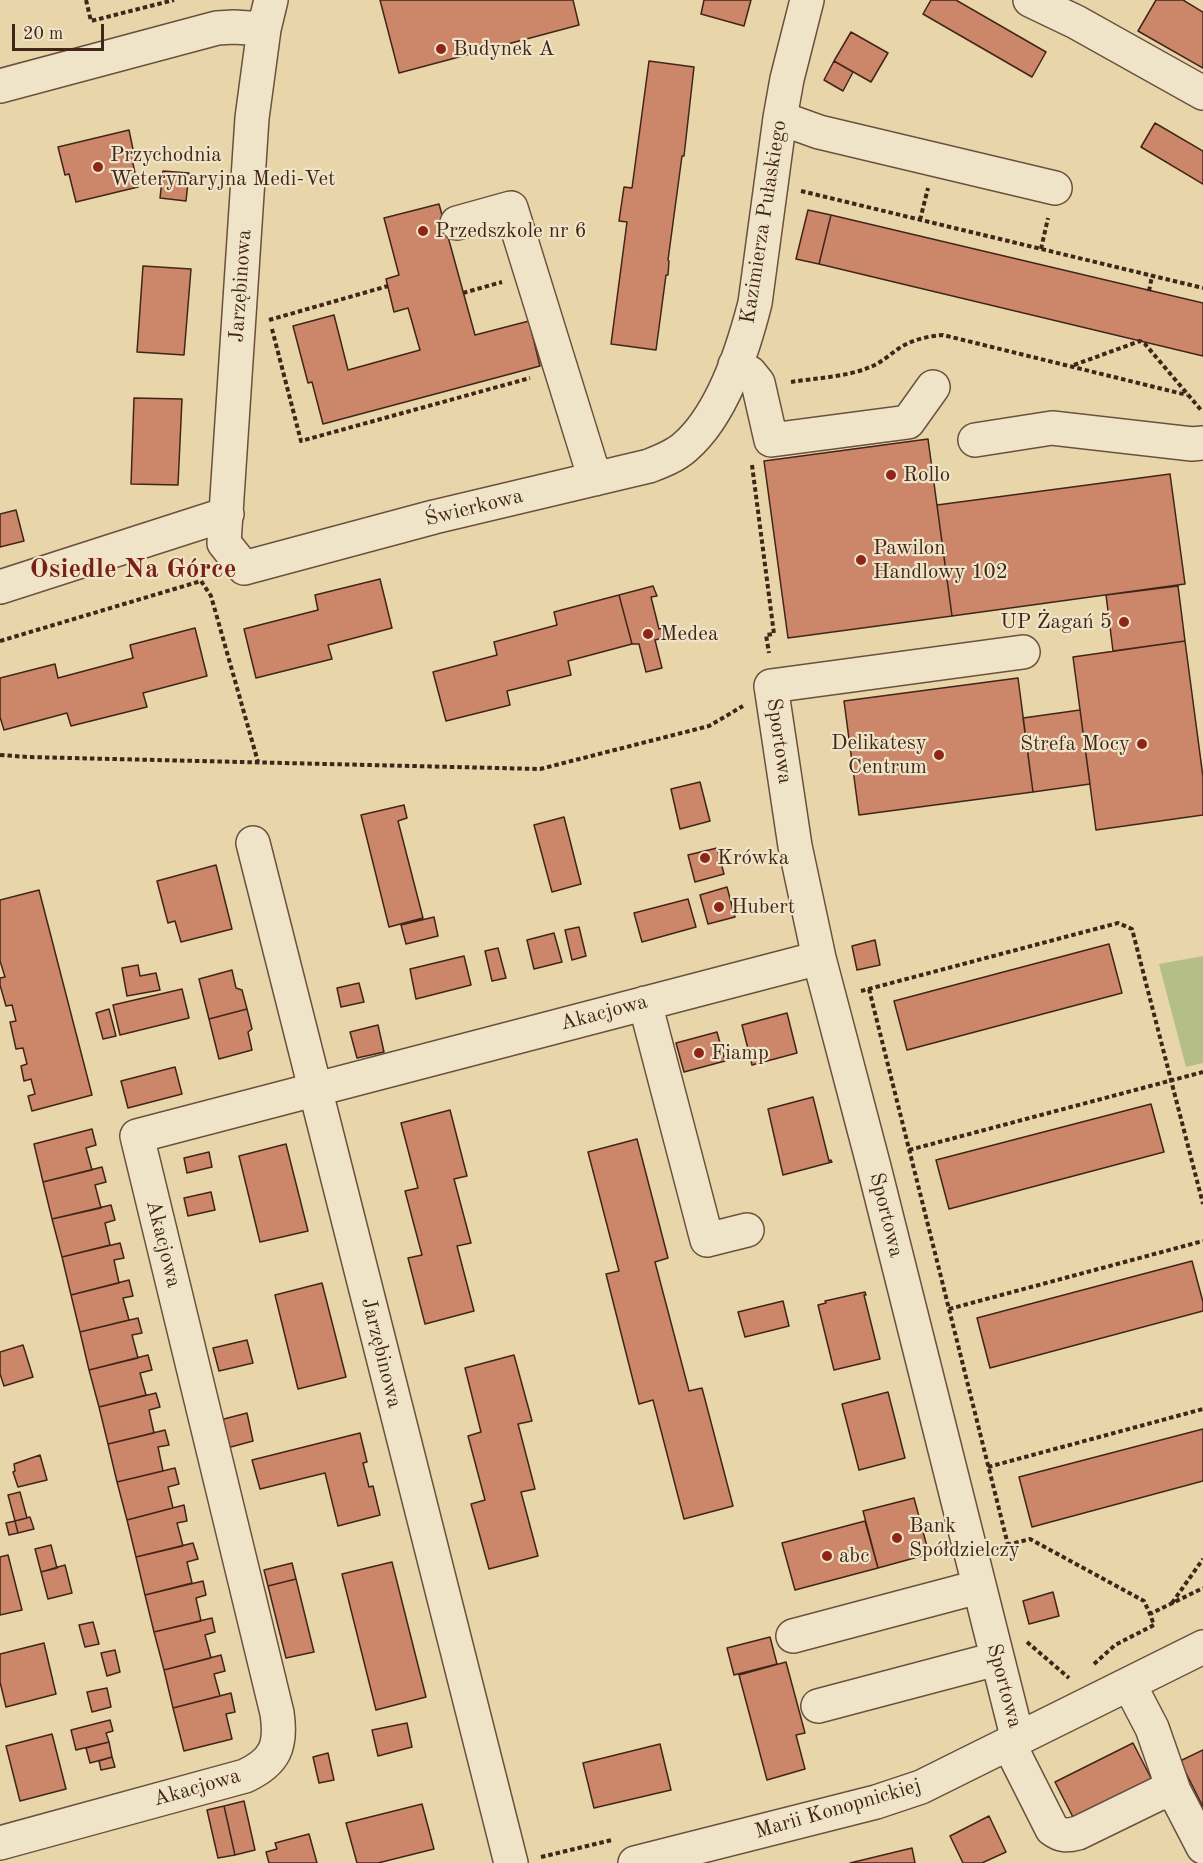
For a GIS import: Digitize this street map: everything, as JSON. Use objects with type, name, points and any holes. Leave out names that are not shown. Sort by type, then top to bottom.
[{"type":"street","name":"Kazimierza Pułaskiego","points":[[697,435],[717,406],[748,331],[755,303],[780,118],[787,79],[807,0]]},
{"type":"street","points":[[1030,0],[1199,83]]},
{"type":"street","points":[[0,86],[217,28],[234,27],[267,15]]},
{"type":"street","name":"Jarzębinowa","points":[[244,568],[224,543],[251,130],[267,15]]},
{"type":"street","points":[[780,118],[819,132],[1055,188]]},
{"type":"street","points":[[457,224],[511,208],[595,479]]},
{"type":"street","points":[[735,365],[755,379],[771,440],[908,422],[933,387]]},
{"type":"street","points":[[975,440],[1052,428],[1203,443]]},
{"type":"street","name":"Świerkowa","points":[[244,568],[434,517],[649,466],[685,447],[697,435]]},
{"type":"street","points":[[0,587],[226,514]]},
{"type":"street","points":[[770,674],[1023,652]]},
{"type":"street","name":"Sportowa","points":[[770,674],[795,846],[819,958],[874,1167],[996,1659],[1013,1742],[1052,1829],[1059,1835],[1068,1836],[1078,1833],[1158,1794],[1174,1791]]},
{"type":"street","name":"Jarzębinowa","points":[[253,843],[511,1863]]},
{"type":"street","name":"Akacjowa","points":[[0,1843],[244,1776],[258,1770],[268,1762],[279,1741],[277,1713],[136,1136],[819,958]]},
{"type":"street","points":[[645,1003],[707,1240],[747,1230]]},
{"type":"street","points":[[793,1636],[978,1587]]},
{"type":"street","name":"Marii Konopnickiej","points":[[635,1863],[697,1856],[899,1795],[941,1778],[1203,1647]]},
{"type":"street","points":[[818,1706],[996,1659]]},
{"type":"street","points":[[1129,1684],[1152,1728],[1174,1791],[1203,1847]]},
{"type":"path","points":[[86,0],[91,21],[174,0]]},
{"type":"path","points":[[797,190],[1203,288]]},
{"type":"path","points":[[463,293],[532,274]]},
{"type":"path","points":[[1149,291],[1152,276]]},
{"type":"path","points":[[262,322],[387,286]]},
{"type":"path","points":[[269,320],[301,441],[561,369]]},
{"type":"path","points":[[758,387],[860,371],[911,342],[943,335],[1187,395]]},
{"type":"path","points":[[1073,366],[1140,340],[1203,413]]},
{"type":"path","points":[[0,755],[540,769],[709,726],[727,717],[770,674],[766,635],[774,634],[751,456]]},
{"type":"path","points":[[0,641],[201,581],[211,596],[258,762]]},
{"type":"path","points":[[830,1000],[1118,922],[1132,929],[1203,1204]]},
{"type":"path","points":[[869,989],[1008,1545]]},
{"type":"path","points":[[909,1150],[1203,1072]]},
{"type":"path","points":[[1198,1187],[1203,1179]]},
{"type":"path","points":[[949,1309],[1203,1241]]},
{"type":"path","points":[[988,1467],[1203,1410]]},
{"type":"path","points":[[999,1547],[1030,1539],[1144,1601],[1154,1625],[1115,1645],[1090,1667]]},
{"type":"path","points":[[1171,1604],[1203,1559]]},
{"type":"path","points":[[1150,1614],[1203,1588]]},
{"type":"green space","points":[[1203,956],[1203,1063],[1186,1067],[1159,964]]},
{"type":"building","name":"Budynek A","points":[[380,0],[573,0],[579,25],[399,73]]},
{"type":"building","points":[[704,0],[751,0],[744,26],[701,14]]},
{"type":"building","points":[[931,0],[956,0],[1046,52],[1032,77],[923,14]]},
{"type":"building","points":[[1156,0],[1183,0],[1203,12],[1203,68],[1138,31]]},
{"type":"building","points":[[851,32],[888,53],[871,82],[834,61]]},
{"type":"building","points":[[649,61],[694,67],[684,156],[682,156],[668,275],[666,275],[656,350],[611,344],[627,222],[619,221],[624,187],[632,188]]},
{"type":"building","points":[[834,61],[853,72],[843,91],[824,80]]},
{"type":"building","points":[[1155,123],[1203,151],[1203,184],[1141,147]]},
{"type":"building","name":"Przychodnia Weterynaryjna Medi-Vet","points":[[129,130],[138,187],[76,202],[69,174],[65,175],[58,147]]},
{"type":"building","points":[[163,171],[189,173],[186,201],[160,198]]},
{"type":"building","points":[[439,204],[475,335],[529,321],[540,366],[323,424],[312,382],[308,383],[293,326],[334,315],[348,370],[420,350],[408,308],[394,312],[386,279],[399,275],[384,218]]},
{"type":"building","points":[[808,210],[831,215],[819,264],[796,259]]},
{"type":"building","points":[[831,215],[1203,303],[1203,356],[819,264]]},
{"type":"building","points":[[143,266],[191,269],[184,355],[137,352]]},
{"type":"building","points":[[134,398],[182,399],[178,485],[131,484]]},
{"type":"building","name":"Pawilon Handlowy 102","points":[[928,439],[952,616],[788,638],[764,461]]},
{"type":"building","points":[[1170,474],[1185,584],[952,616],[937,505]]},
{"type":"building","points":[[16,510],[24,541],[0,547],[0,514]]},
{"type":"building","points":[[380,579],[392,628],[328,645],[332,659],[256,678],[244,629],[318,610],[315,595]]},
{"type":"building","points":[[653,586],[657,596],[651,597],[659,629],[666,627],[667,633],[666,637],[655,640],[662,668],[646,672],[639,644],[632,644],[619,595]]},
{"type":"building","points":[[1178,586],[1185,641],[1113,651],[1106,595]]},
{"type":"building","points":[[619,595],[632,644],[568,661],[571,675],[507,691],[510,705],[446,721],[433,672],[497,655],[494,642],[557,625],[554,612]]},
{"type":"building","points":[[195,628],[207,676],[143,693],[147,707],[71,726],[67,713],[4,730],[0,717],[0,678],[55,664],[58,678],[133,658],[130,645]]},
{"type":"building","name":"Strefa Mocy","points":[[1185,641],[1203,777],[1203,815],[1096,830],[1073,657]]},
{"type":"building","name":"Delikatesy Centrum","points":[[1018,678],[1033,792],[859,815],[844,701]]},
{"type":"building","points":[[1080,710],[1090,784],[1033,792],[1023,718]]},
{"type":"building","points":[[700,782],[710,821],[680,829],[671,789]]},
{"type":"building","points":[[404,805],[407,818],[398,821],[423,918],[389,927],[361,815]]},
{"type":"building","points":[[564,817],[581,884],[552,892],[534,825]]},
{"type":"building","points":[[717,848],[724,874],[695,882],[688,855]]},
{"type":"building","points":[[216,865],[232,929],[181,942],[175,921],[168,923],[157,881]]},
{"type":"building","points":[[727,887],[735,917],[708,924],[700,895]]},
{"type":"building","points":[[39,890],[92,1095],[32,1111],[28,1096],[35,1094],[31,1079],[24,1081],[21,1066],[27,1064],[23,1048],[16,1049],[10,1022],[16,1021],[12,1005],[6,1006],[0,985],[0,978],[5,977],[0,961],[0,900]]},
{"type":"building","points":[[688,899],[696,927],[642,942],[634,913]]},
{"type":"building","points":[[434,917],[438,936],[406,944],[401,925]]},
{"type":"building","points":[[579,927],[586,956],[572,960],[565,930]]},
{"type":"building","points":[[554,933],[562,962],[534,969],[527,940]]},
{"type":"building","points":[[875,940],[880,965],[857,970],[852,946]]},
{"type":"building","points":[[1109,944],[1122,993],[907,1050],[894,1001]]},
{"type":"building","points":[[498,948],[506,978],[492,981],[485,951]]},
{"type":"building","points":[[464,956],[471,985],[416,999],[410,969]]},
{"type":"building","points":[[138,965],[140,976],[156,973],[160,990],[127,996],[122,968]]},
{"type":"building","points":[[232,970],[236,988],[242,990],[247,1009],[209,1019],[199,979]]},
{"type":"building","points":[[359,983],[364,1002],[341,1007],[337,988]]},
{"type":"building","points":[[182,989],[189,1018],[120,1035],[113,1005]]},
{"type":"building","points":[[109,1009],[116,1036],[103,1039],[96,1013]]},
{"type":"building","points":[[247,1009],[252,1029],[248,1032],[252,1050],[219,1059],[209,1019]]},
{"type":"building","points":[[787,1013],[797,1053],[752,1065],[742,1025]]},
{"type":"building","points":[[378,1025],[384,1052],[357,1058],[350,1032]]},
{"type":"building","points":[[717,1032],[725,1061],[684,1072],[676,1043]]},
{"type":"building","points":[[175,1067],[182,1094],[128,1108],[121,1081]]},
{"type":"building","points":[[813,1097],[829,1161],[832,1162],[783,1175],[768,1109]]},
{"type":"building","points":[[1151,1104],[1164,1152],[949,1209],[936,1160]]},
{"type":"building","points":[[450,1110],[467,1176],[454,1179],[471,1243],[457,1246],[474,1311],[425,1324],[408,1258],[422,1255],[405,1191],[418,1188],[401,1123]]},
{"type":"building","points":[[92,1129],[96,1145],[86,1148],[92,1170],[43,1182],[34,1144]]},
{"type":"building","points":[[637,1139],[668,1258],[655,1262],[689,1391],[702,1388],[733,1506],[684,1519],[653,1400],[639,1404],[606,1274],[619,1271],[588,1152]]},
{"type":"building","points":[[286,1144],[308,1231],[260,1242],[239,1156]]},
{"type":"building","points":[[209,1152],[212,1167],[187,1173],[184,1158]]},
{"type":"building","points":[[102,1167],[106,1182],[95,1185],[101,1208],[52,1219],[43,1182]]},
{"type":"building","points":[[211,1192],[215,1210],[188,1216],[184,1198]]},
{"type":"building","points":[[111,1205],[115,1220],[105,1223],[110,1245],[62,1257],[52,1219]]},
{"type":"building","points":[[120,1243],[124,1258],[114,1260],[119,1283],[71,1295],[62,1257]]},
{"type":"building","points":[[1192,1261],[1203,1302],[1203,1311],[990,1368],[977,1318]]},
{"type":"building","points":[[129,1280],[133,1296],[123,1298],[129,1320],[80,1332],[71,1295]]},
{"type":"building","points":[[322,1283],[346,1377],[298,1389],[275,1295]]},
{"type":"building","points":[[865,1292],[880,1359],[834,1370],[818,1305],[826,1303],[825,1301]]},
{"type":"building","points":[[783,1301],[789,1326],[745,1337],[738,1312]]},
{"type":"building","points":[[138,1318],[142,1333],[132,1335],[138,1358],[89,1370],[80,1332]]},
{"type":"building","points":[[247,1340],[253,1363],[219,1371],[213,1348]]},
{"type":"building","points":[[23,1345],[33,1377],[4,1386],[0,1374],[0,1352]]},
{"type":"building","points":[[148,1355],[152,1370],[140,1373],[146,1395],[99,1407],[89,1370]]},
{"type":"building","points":[[514,1355],[532,1421],[518,1424],[535,1489],[521,1492],[538,1556],[489,1569],[471,1504],[485,1500],[468,1436],[481,1432],[465,1368]]},
{"type":"building","points":[[888,1392],[905,1458],[859,1470],[842,1404]]},
{"type":"building","points":[[156,1393],[160,1407],[149,1410],[154,1433],[108,1444],[99,1407]]},
{"type":"building","points":[[247,1413],[253,1441],[227,1448],[220,1420]]},
{"type":"building","points":[[1203,1429],[1203,1481],[1032,1527],[1019,1477]]},
{"type":"building","points":[[165,1430],[169,1445],[158,1447],[163,1471],[117,1482],[108,1444]]},
{"type":"building","points":[[360,1433],[367,1462],[363,1463],[369,1487],[373,1486],[380,1515],[338,1526],[325,1473],[260,1489],[252,1460]]},
{"type":"building","points":[[40,1455],[47,1480],[18,1487],[13,1472],[15,1471],[14,1464]]},
{"type":"building","points":[[175,1468],[179,1484],[168,1487],[173,1508],[127,1520],[117,1482]]},
{"type":"building","points":[[20,1492],[27,1518],[15,1521],[8,1495]]},
{"type":"building","name":"Bank Spółdzielczy","points":[[914,1498],[929,1554],[878,1568],[863,1511]]},
{"type":"building","points":[[184,1505],[187,1521],[177,1523],[183,1546],[136,1557],[127,1520]]},
{"type":"building","points":[[30,1517],[34,1529],[18,1533],[15,1521]]},
{"type":"building","points":[[15,1521],[18,1533],[9,1535],[6,1523]]},
{"type":"building","points":[[865,1521],[878,1568],[795,1590],[782,1543]]},
{"type":"building","points":[[193,1543],[198,1559],[187,1562],[192,1583],[145,1595],[136,1557]]},
{"type":"building","points":[[51,1545],[57,1568],[41,1572],[35,1549]]},
{"type":"building","points":[[8,1555],[22,1610],[0,1615],[0,1557]]},
{"type":"building","points":[[392,1562],[426,1697],[376,1710],[342,1574]]},
{"type":"building","points":[[292,1563],[296,1579],[268,1586],[264,1570]]},
{"type":"building","points":[[65,1565],[72,1593],[48,1599],[41,1572]]},
{"type":"building","points":[[296,1579],[314,1652],[286,1658],[268,1586]]},
{"type":"building","points":[[203,1581],[206,1595],[196,1598],[201,1621],[154,1632],[145,1595]]},
{"type":"building","points":[[1053,1592],[1059,1616],[1029,1624],[1023,1601]]},
{"type":"building","points":[[212,1618],[215,1632],[205,1635],[211,1658],[164,1670],[154,1632]]},
{"type":"building","points":[[93,1622],[99,1644],[85,1647],[79,1625]]},
{"type":"building","points":[[770,1637],[777,1664],[734,1675],[727,1648]]},
{"type":"building","points":[[44,1643],[56,1694],[6,1707],[0,1682],[0,1654]]},
{"type":"building","points":[[115,1650],[120,1672],[107,1676],[101,1653]]},
{"type":"building","points":[[221,1655],[225,1671],[214,1674],[220,1696],[173,1708],[164,1670]]},
{"type":"building","points":[[786,1662],[805,1733],[796,1735],[805,1769],[767,1780],[739,1675]]},
{"type":"building","points":[[107,1688],[111,1707],[92,1712],[87,1692]]},
{"type":"building","points":[[231,1693],[235,1712],[226,1714],[232,1739],[184,1751],[173,1708]]},
{"type":"building","points":[[110,1720],[113,1731],[106,1733],[109,1742],[76,1750],[71,1730]]},
{"type":"building","points":[[407,1723],[412,1747],[378,1756],[372,1730]]},
{"type":"building","points":[[52,1734],[66,1789],[20,1801],[6,1746]]},
{"type":"building","points":[[109,1742],[112,1757],[90,1763],[86,1748]]},
{"type":"building","points":[[1133,1743],[1154,1784],[1076,1823],[1055,1782]]},
{"type":"building","points":[[660,1744],[671,1790],[594,1808],[583,1763]]},
{"type":"building","points":[[1203,1750],[1203,1807],[1180,1761]]},
{"type":"building","points":[[328,1753],[334,1780],[319,1783],[313,1757]]},
{"type":"building","points":[[112,1757],[115,1767],[101,1770],[99,1761]]},
{"type":"building","points":[[244,1801],[255,1850],[235,1855],[224,1806]]},
{"type":"building","points":[[422,1804],[434,1849],[378,1863],[357,1863],[346,1823]]},
{"type":"building","points":[[224,1806],[235,1855],[218,1858],[207,1810]]},
{"type":"building","points":[[989,1816],[1006,1852],[982,1863],[963,1863],[950,1836]]},
{"type":"building","points":[[309,1834],[317,1863],[269,1863],[266,1852],[277,1849],[275,1843]]},
{"type":"building","points":[[912,1848],[915,1863],[850,1863]]},
{"type":"place","name":"Budynek A","points":[[441,49]]},
{"type":"place","name":"Przychodnia Weterynaryjna Medi-Vet","points":[[98,167]]},
{"type":"place","name":"Przedszkole nr 6","points":[[423,231]]},
{"type":"place","name":"Rollo","points":[[891,475]]},
{"type":"place","name":"Pawilon Handlowy 102","points":[[861,560]]},
{"type":"place","name":"UP Żagań 5","points":[[1124,622]]},
{"type":"place","name":"Medea","points":[[648,634]]},
{"type":"place","name":"Strefa Mocy","points":[[1142,744]]},
{"type":"place","name":"Delikatesy Centrum","points":[[939,755]]},
{"type":"place","name":"Krówka","points":[[705,858]]},
{"type":"place","name":"Hubert","points":[[719,907]]},
{"type":"place","name":"Fiamp","points":[[699,1053]]},
{"type":"place","name":"Bank Spółdzielczy","points":[[897,1538]]},
{"type":"place","name":"abc","points":[[827,1556]]},
{"type":"district","name":"Osiedle Na Górce","points":[[133,570]]}]
